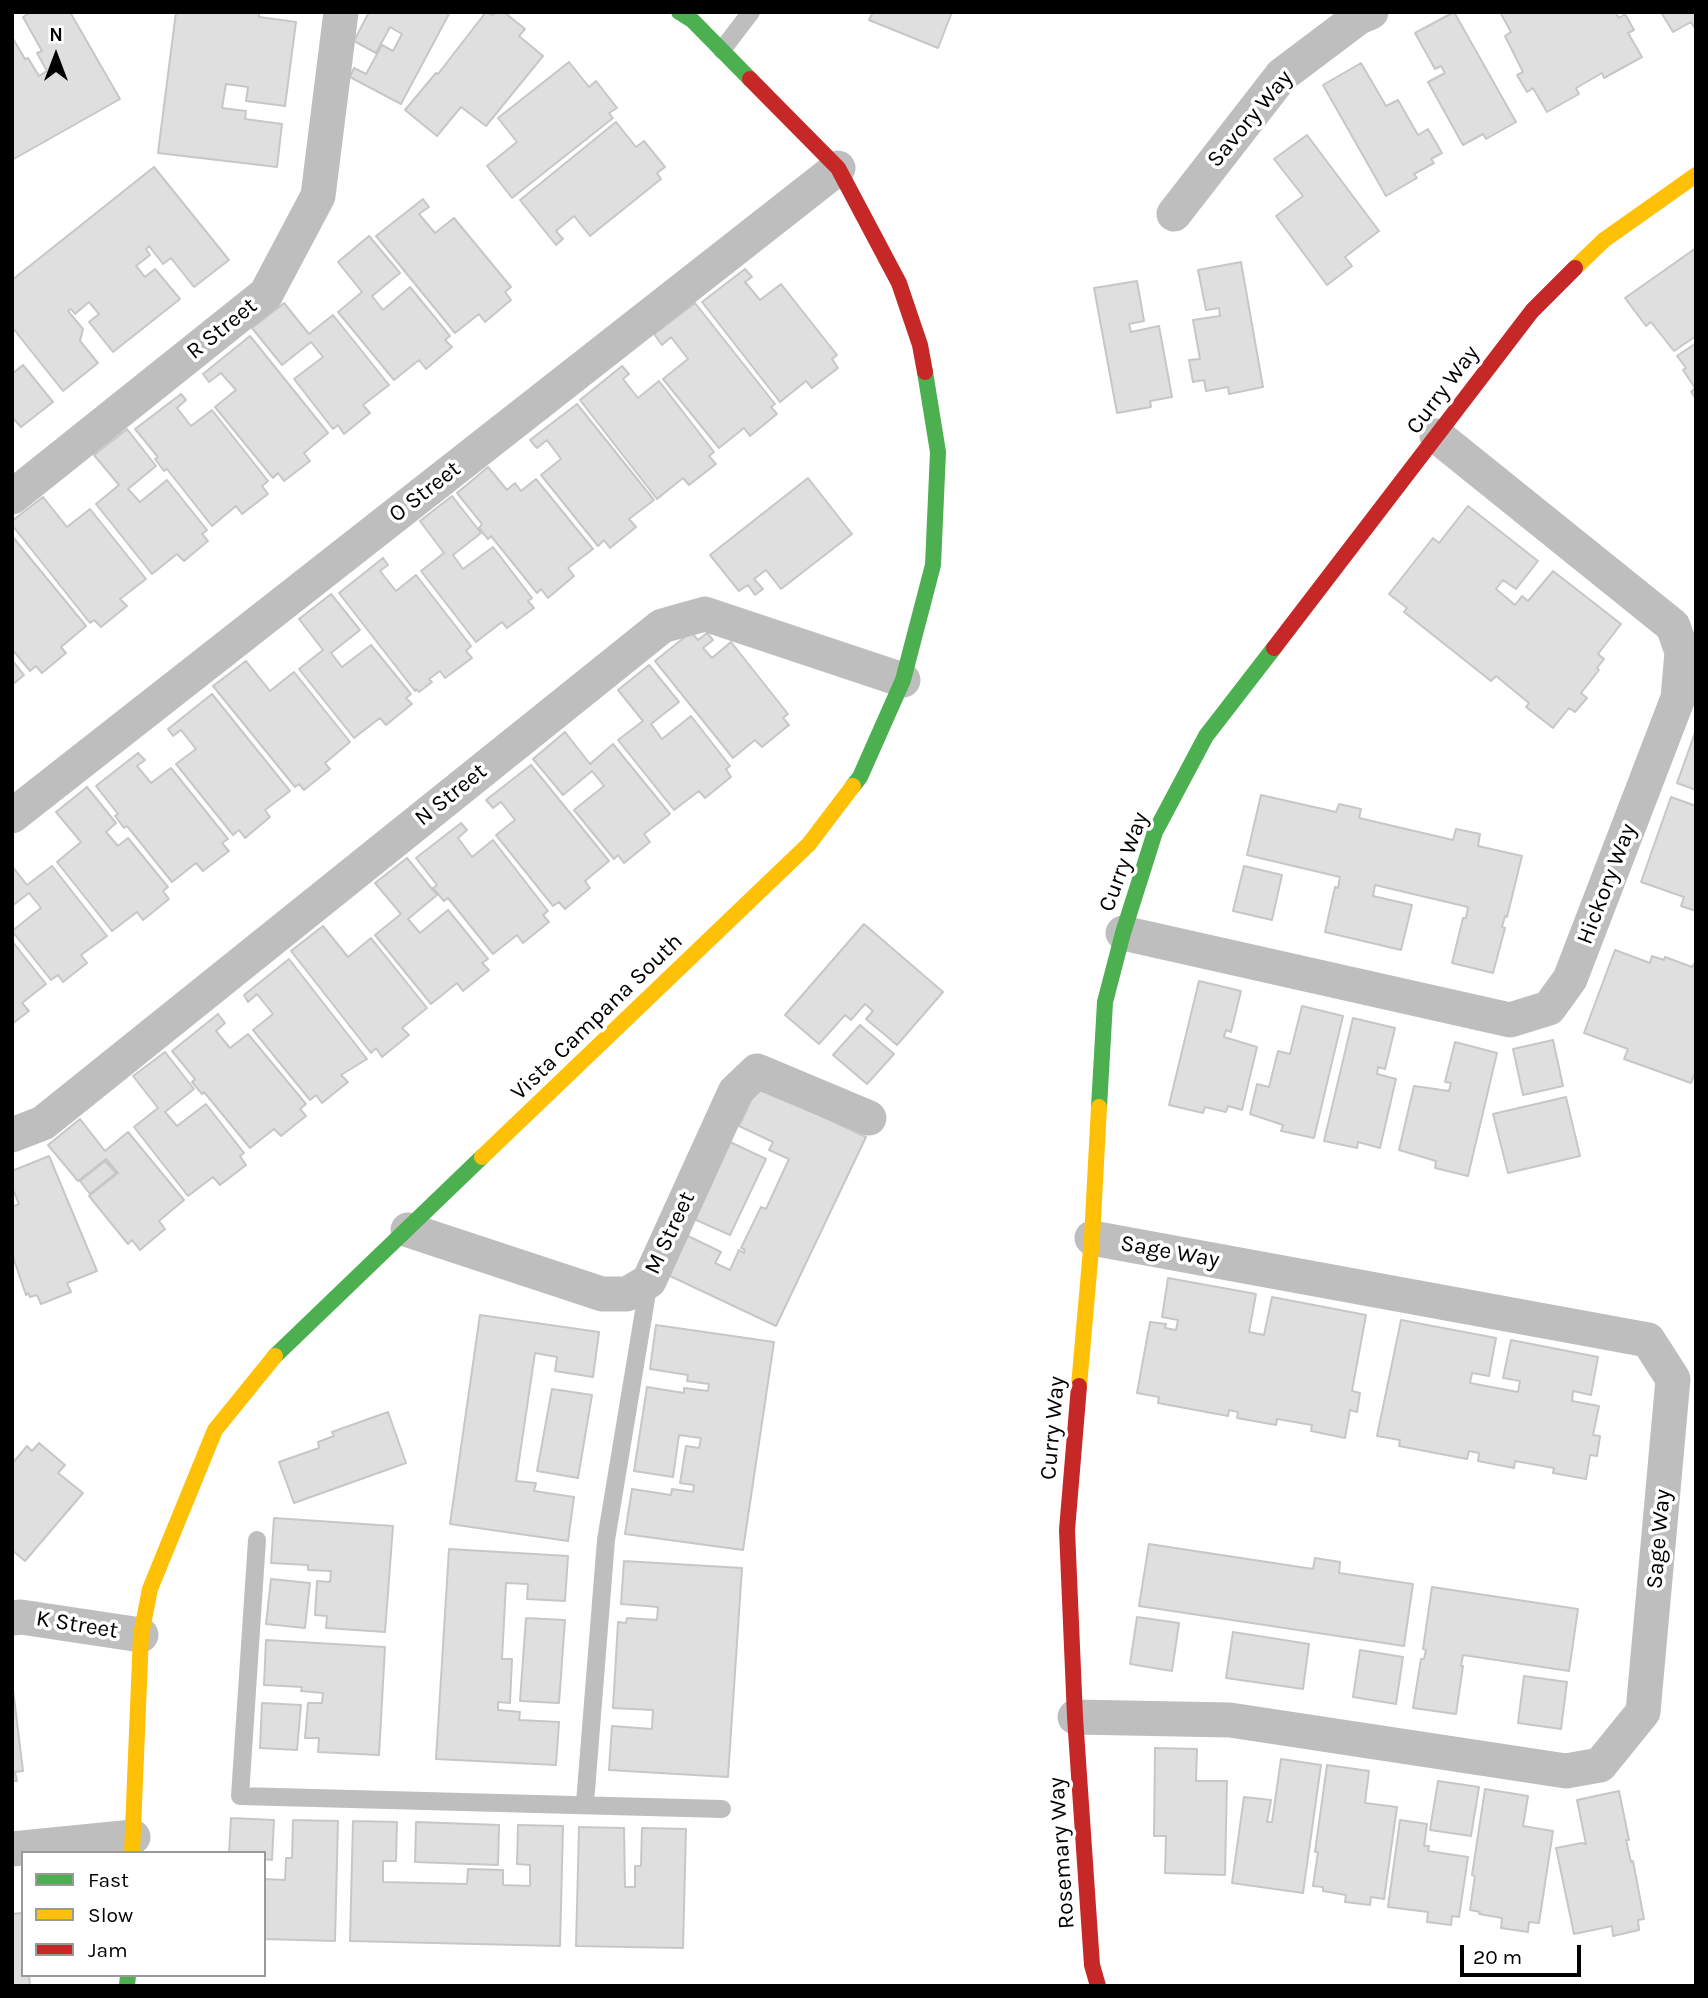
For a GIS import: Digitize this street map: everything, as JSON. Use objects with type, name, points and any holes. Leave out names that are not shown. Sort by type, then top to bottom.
[{"type":"street","name":"R Street","points":[[12,497],[266,293],[318,196],[341,12]]},
{"type":"street","name":"Vista Campana South","points":[[132,1845],[141,1635],[150,1589],[215,1430],[275,1356],[808,844],[860,777],[903,680],[933,565],[938,452],[920,345],[899,283],[838,168],[692,20],[679,12]]},
{"type":"street","name":"Savory Way","points":[[1174,214],[1282,75],[1359,17],[1371,12]]},
{"type":"street","name":"O Street","points":[[12,816],[838,168]]},
{"type":"street","name":"Curry Way","points":[[1075,1717],[1067,1530],[1092,1238],[1105,1002],[1123,933],[1155,832],[1206,736],[1532,311],[1604,240],[1696,176]]},
{"type":"street","name":"Hickory Way","points":[[1123,933],[1510,1020],[1549,1007],[1570,979],[1678,698],[1682,652],[1673,626],[1437,436]]},
{"type":"street","name":"N Street","points":[[27,1129],[662,626],[705,614],[903,680]]},
{"type":"street","name":"M Street","points":[[408,1230],[602,1294],[627,1294],[649,1281],[735,1092],[757,1071],[869,1118]]},
{"type":"street","name":"Sage Way","points":[[1075,1717],[1230,1720],[1566,1771],[1601,1765],[1643,1712],[1673,1379],[1648,1340],[1092,1238]]},
{"type":"street","name":"K Street","points":[[12,1618],[21,1617],[141,1635]]},
{"type":"street","name":"Rosemary Way","points":[[1075,1717],[1092,1965],[1098,1986]]},
{"type":"street","points":[[12,1849],[132,1845]]},
{"type":"lane","points":[[722,50],[751,12]]},
{"type":"lane","points":[[584,1804],[606,1540],[649,1281]]},
{"type":"lane","points":[[257,1540],[240,1796],[722,1809]]},
{"type":"building","points":[[31,12],[70,12],[120,99],[12,160],[12,37],[39,76],[47,71],[37,53],[42,51],[23,17]]},
{"type":"building","points":[[176,12],[259,12],[259,17],[296,22],[285,106],[246,101],[248,87],[226,84],[222,108],[246,111],[245,119],[282,124],[277,167],[158,153]]},
{"type":"building","points":[[369,12],[450,12],[401,104],[350,77],[354,68],[366,74],[382,45],[393,51],[402,34],[390,27],[376,53],[354,41]]},
{"type":"building","points":[[486,12],[493,15],[496,12],[504,12],[525,29],[519,36],[543,56],[486,126],[461,107],[437,136],[405,110],[436,73],[438,74]]},
{"type":"building","points":[[873,12],[952,12],[938,48],[869,20]]},
{"type":"building","points":[[1454,12],[1516,122],[1486,139],[1483,134],[1463,145],[1428,82],[1445,73],[1441,66],[1435,69],[1415,33]]},
{"type":"building","points":[[1500,12],[1615,12],[1619,18],[1625,14],[1634,30],[1628,33],[1642,57],[1604,78],[1602,73],[1576,88],[1579,94],[1547,112],[1533,88],[1527,92],[1517,75],[1523,72],[1505,36],[1511,32]]},
{"type":"building","points":[[1661,12],[1696,12],[1696,26],[1691,22],[1673,32]]},
{"type":"building","points":[[569,62],[589,87],[596,81],[617,108],[609,113],[613,118],[512,198],[487,166],[517,142],[498,118]]},
{"type":"building","points":[[1361,63],[1386,106],[1398,100],[1418,135],[1428,129],[1442,153],[1431,159],[1434,163],[1414,174],[1417,178],[1386,196],[1323,85]]},
{"type":"building","points":[[616,122],[636,147],[644,141],[665,167],[657,173],[661,179],[590,236],[574,216],[556,231],[563,239],[556,245],[520,200]]},
{"type":"building","points":[[1307,135],[1379,231],[1345,257],[1352,266],[1327,285],[1276,216],[1303,196],[1274,159]]},
{"type":"building","points":[[154,167],[229,260],[194,287],[171,258],[163,264],[149,246],[146,249],[150,255],[136,266],[145,277],[155,269],[180,299],[113,352],[89,322],[99,314],[89,302],[75,314],[71,309],[68,311],[83,329],[80,341],[98,363],[63,391],[12,327],[12,280]]},
{"type":"building","points":[[423,199],[429,207],[419,214],[435,233],[454,218],[511,287],[505,292],[511,300],[485,322],[479,314],[455,333],[376,236]]},
{"type":"building","points":[[369,236],[400,273],[372,296],[383,310],[410,287],[450,336],[445,340],[452,347],[426,369],[419,360],[394,380],[338,312],[362,292],[338,262]]},
{"type":"building","points":[[1696,248],[1696,336],[1674,351],[1651,322],[1646,326],[1625,298]]},
{"type":"building","points":[[1241,262],[1263,387],[1229,394],[1228,387],[1206,391],[1204,380],[1193,382],[1189,360],[1200,359],[1193,320],[1220,316],[1219,308],[1206,310],[1198,270]]},
{"type":"building","points":[[745,269],[752,277],[745,282],[760,300],[781,284],[837,355],[832,359],[838,368],[812,388],[806,381],[780,402],[702,302]]},
{"type":"building","points":[[1137,281],[1144,321],[1129,324],[1131,332],[1159,326],[1172,397],[1150,401],[1151,407],[1117,413],[1094,288]]},
{"type":"building","points":[[284,303],[309,334],[333,315],[389,385],[363,405],[370,413],[344,434],[338,425],[333,429],[294,379],[323,357],[311,342],[282,365],[252,328]]},
{"type":"building","points":[[695,303],[775,404],[771,407],[777,414],[750,436],[744,428],[719,448],[663,379],[688,359],[671,337],[662,345],[654,334]]},
{"type":"building","points":[[250,336],[328,433],[304,453],[310,461],[284,481],[278,473],[273,478],[215,407],[236,390],[221,373],[209,382],[203,374]]},
{"type":"building","points":[[1696,343],[1696,399],[1691,392],[1695,388],[1677,356]]},
{"type":"building","points":[[23,365],[53,402],[21,427],[12,417],[12,374]]},
{"type":"building","points":[[622,366],[629,374],[623,379],[638,398],[659,381],[714,452],[709,456],[716,464],[689,485],[683,478],[657,499],[580,400]]},
{"type":"building","points":[[181,394],[186,400],[177,408],[191,426],[212,410],[268,481],[262,486],[268,494],[242,514],[236,506],[212,526],[167,469],[164,471],[155,459],[158,457],[135,429]]},
{"type":"building","points":[[577,404],[654,500],[629,519],[636,527],[610,548],[604,540],[598,546],[541,475],[561,459],[547,440],[537,448],[530,440]]},
{"type":"building","points":[[127,429],[156,466],[128,489],[140,502],[167,480],[207,530],[202,534],[208,541],[184,561],[177,554],[152,574],[96,504],[119,485],[94,455]]},
{"type":"building","points":[[488,467],[507,490],[515,483],[521,491],[536,479],[593,549],[568,568],[574,576],[548,598],[541,589],[537,593],[491,536],[488,539],[479,528],[482,524],[457,493]]},
{"type":"building","points":[[808,478],[852,534],[781,589],[766,570],[754,579],[763,589],[755,595],[748,585],[739,591],[710,555]]},
{"type":"building","points":[[452,496],[481,533],[453,555],[463,569],[493,547],[532,598],[528,601],[534,608],[507,628],[502,622],[476,642],[421,571],[444,553],[420,521]]},
{"type":"building","points":[[43,497],[67,527],[90,509],[146,579],[120,599],[127,606],[101,627],[94,620],[90,623],[12,525],[12,521]]},
{"type":"building","points":[[1468,506],[1538,561],[1516,589],[1503,580],[1496,589],[1515,605],[1522,596],[1528,601],[1553,571],[1621,624],[1598,654],[1604,659],[1581,693],[1587,698],[1575,712],[1569,708],[1553,728],[1526,707],[1529,703],[1496,676],[1491,681],[1404,612],[1407,608],[1389,594],[1433,538],[1439,543]]},
{"type":"building","points":[[12,536],[86,626],[61,647],[66,653],[42,673],[36,666],[30,671],[12,649]]},
{"type":"building","points":[[383,558],[388,565],[380,571],[396,591],[416,575],[471,646],[466,651],[472,658],[445,678],[440,671],[429,679],[432,682],[419,692],[416,689],[415,691],[339,593]]},
{"type":"building","points":[[331,594],[360,630],[331,653],[342,667],[371,645],[411,694],[406,698],[412,704],[386,725],[380,718],[354,738],[299,669],[323,650],[299,619]]},
{"type":"building","points":[[691,632],[698,640],[707,633],[713,640],[703,648],[712,658],[731,642],[788,714],[783,718],[789,725],[762,747],[755,740],[733,758],[655,661]]},
{"type":"building","points":[[12,660],[24,675],[12,685]]},
{"type":"building","points":[[246,661],[270,691],[294,672],[350,742],[325,763],[330,769],[304,790],[299,784],[295,787],[213,686]]},
{"type":"building","points":[[649,665],[679,702],[651,724],[662,739],[691,716],[730,766],[726,769],[731,777],[705,798],[699,791],[674,810],[618,740],[643,721],[618,690]]},
{"type":"building","points":[[212,694],[290,791],[265,810],[270,817],[245,838],[239,830],[233,835],[176,764],[196,749],[181,730],[173,736],[168,729]]},
{"type":"building","points":[[1696,730],[1696,790],[1677,783]]},
{"type":"building","points":[[565,732],[590,764],[613,744],[670,814],[644,834],[650,842],[624,863],[618,855],[614,859],[574,810],[604,786],[592,771],[563,795],[533,759]]},
{"type":"building","points":[[138,753],[145,760],[137,766],[151,783],[171,768],[228,839],[222,843],[229,851],[203,871],[196,863],[172,882],[127,826],[124,828],[115,816],[118,814],[96,786]]},
{"type":"building","points":[[531,765],[609,861],[585,881],[590,888],[565,909],[559,902],[553,906],[496,835],[515,820],[501,802],[493,808],[486,800]]},
{"type":"building","points":[[87,787],[116,823],[106,832],[118,846],[128,838],[168,887],[163,891],[169,899],[143,920],[137,912],[112,931],[57,862],[81,842],[56,812]]},
{"type":"building","points":[[1261,795],[1336,812],[1339,804],[1361,809],[1359,818],[1453,840],[1456,829],[1480,834],[1478,846],[1522,856],[1507,917],[1505,916],[1502,927],[1505,928],[1493,973],[1452,963],[1468,907],[1375,885],[1373,896],[1412,905],[1401,950],[1325,932],[1335,887],[1338,888],[1340,877],[1247,855]]},
{"type":"building","points":[[1671,797],[1696,806],[1696,911],[1681,906],[1684,897],[1641,882]]},
{"type":"building","points":[[461,823],[467,830],[458,838],[472,857],[493,840],[548,911],[543,915],[549,922],[523,943],[517,935],[493,954],[448,898],[444,901],[433,888],[437,885],[416,858]]},
{"type":"building","points":[[407,858],[437,895],[408,919],[420,933],[448,910],[488,959],[482,963],[489,970],[463,991],[457,983],[431,1004],[375,935],[401,914],[375,883]]},
{"type":"building","points":[[12,866],[27,885],[52,866],[107,936],[81,955],[87,963],[63,982],[58,975],[51,980],[12,931],[41,908],[29,893],[12,906]]},
{"type":"building","points":[[1244,866],[1282,875],[1272,920],[1233,911]]},
{"type":"building","points":[[864,924],[943,992],[897,1045],[866,1019],[873,1011],[865,1004],[851,1020],[845,1015],[819,1044],[785,1015]]},
{"type":"building","points":[[323,926],[348,957],[371,938],[427,1008],[402,1028],[409,1035],[382,1057],[376,1048],[371,1053],[291,951]]},
{"type":"building","points":[[12,941],[46,984],[22,1003],[29,1011],[12,1024]]},
{"type":"building","points":[[1615,950],[1650,963],[1652,956],[1664,960],[1665,957],[1692,967],[1696,961],[1696,1070],[1691,1083],[1624,1059],[1628,1049],[1584,1033]]},
{"type":"building","points":[[289,959],[367,1059],[341,1075],[348,1082],[322,1103],[316,1095],[310,1100],[253,1030],[273,1014],[257,994],[248,1002],[244,995]]},
{"type":"building","points":[[1199,981],[1241,991],[1231,1032],[1226,1030],[1224,1037],[1257,1047],[1242,1110],[1228,1106],[1226,1112],[1205,1107],[1203,1113],[1169,1105]]},
{"type":"building","points":[[1302,1006],[1343,1016],[1314,1138],[1281,1131],[1283,1125],[1250,1114],[1257,1084],[1269,1087],[1278,1051],[1290,1054]]},
{"type":"building","points":[[218,1014],[225,1023],[216,1031],[230,1048],[248,1034],[306,1104],[300,1109],[306,1116],[281,1136],[274,1129],[250,1148],[204,1092],[202,1094],[192,1082],[195,1079],[172,1051]]},
{"type":"building","points":[[1353,1018],[1395,1028],[1385,1069],[1378,1067],[1377,1074],[1396,1079],[1380,1148],[1358,1142],[1357,1148],[1324,1141]]},
{"type":"building","points":[[860,1025],[894,1054],[867,1084],[833,1055]]},
{"type":"building","points":[[1553,1040],[1563,1086],[1523,1095],[1513,1049]]},
{"type":"building","points":[[1455,1042],[1497,1053],[1468,1176],[1435,1168],[1436,1161],[1399,1150],[1414,1086],[1449,1091],[1451,1083],[1445,1082]]},
{"type":"building","points":[[165,1052],[194,1089],[165,1112],[177,1126],[206,1104],[244,1153],[240,1156],[246,1165],[220,1185],[213,1177],[188,1196],[134,1127],[158,1108],[133,1076]]},
{"type":"building","points":[[758,1086],[866,1137],[776,1326],[668,1275],[686,1235],[721,1252],[715,1263],[730,1270],[739,1250],[744,1253],[745,1250],[741,1248],[761,1207],[766,1209],[789,1159],[769,1150],[773,1142],[739,1126]]},
{"type":"building","points":[[1566,1097],[1580,1156],[1508,1173],[1493,1114]]},
{"type":"building","points":[[80,1119],[105,1151],[128,1132],[184,1200],[159,1221],[165,1229],[140,1250],[132,1240],[128,1244],[89,1196],[118,1173],[106,1159],[78,1181],[48,1145]]},
{"type":"building","points":[[730,1142],[766,1159],[730,1235],[694,1219]]},
{"type":"building","points":[[49,1156],[97,1271],[67,1283],[71,1292],[41,1304],[37,1295],[26,1295],[12,1254],[12,1207],[19,1204],[12,1187],[12,1171]]},
{"type":"building","points":[[105,1161],[116,1173],[90,1194],[80,1181]]},
{"type":"building","points":[[1168,1278],[1256,1294],[1249,1332],[1264,1335],[1272,1297],[1366,1315],[1352,1391],[1360,1393],[1357,1412],[1350,1410],[1345,1438],[1311,1431],[1312,1425],[1277,1419],[1276,1425],[1237,1418],[1238,1412],[1229,1410],[1228,1416],[1158,1403],[1159,1397],[1137,1393],[1150,1322],[1166,1324],[1165,1328],[1176,1330],[1178,1320],[1162,1317]]},
{"type":"building","points":[[480,1315],[599,1332],[593,1377],[555,1371],[557,1357],[535,1353],[516,1481],[536,1483],[534,1491],[574,1497],[568,1541],[450,1524]]},
{"type":"building","points":[[1401,1320],[1496,1338],[1489,1376],[1472,1373],[1470,1383],[1518,1392],[1520,1381],[1503,1378],[1511,1340],[1598,1357],[1591,1395],[1573,1391],[1572,1401],[1599,1406],[1593,1435],[1600,1436],[1597,1456],[1590,1455],[1586,1479],[1553,1473],[1554,1468],[1515,1461],[1514,1468],[1478,1461],[1479,1453],[1469,1451],[1467,1459],[1399,1446],[1400,1440],[1377,1436]]},
{"type":"building","points":[[656,1325],[774,1342],[743,1550],[625,1534],[632,1489],[671,1495],[672,1489],[693,1492],[694,1485],[680,1483],[686,1446],[699,1448],[701,1438],[679,1435],[673,1477],[634,1471],[647,1387],[684,1393],[684,1388],[708,1391],[709,1384],[687,1381],[688,1375],[650,1369]]},
{"type":"building","points":[[552,1389],[592,1395],[578,1478],[537,1471]]},
{"type":"building","points":[[388,1412],[406,1463],[294,1503],[279,1462],[319,1448],[318,1442],[334,1436],[332,1432]]},
{"type":"building","points":[[39,1443],[65,1465],[58,1473],[83,1493],[25,1561],[12,1550],[12,1464],[27,1446],[32,1451]]},
{"type":"building","points":[[274,1518],[393,1526],[385,1632],[326,1628],[327,1616],[315,1615],[317,1581],[330,1582],[331,1571],[308,1570],[308,1565],[271,1563]]},
{"type":"building","points":[[1149,1544],[1313,1569],[1315,1558],[1340,1562],[1339,1573],[1413,1584],[1404,1646],[1139,1606]]},
{"type":"building","points":[[449,1549],[568,1556],[565,1601],[527,1599],[528,1584],[506,1583],[502,1659],[512,1659],[510,1703],[498,1702],[498,1710],[520,1712],[519,1720],[559,1722],[556,1765],[436,1759]]},
{"type":"building","points":[[624,1561],[742,1568],[728,1777],[609,1770],[612,1726],[652,1729],[653,1710],[613,1708],[618,1622],[626,1623],[627,1618],[657,1620],[658,1607],[621,1604]]},
{"type":"building","points":[[271,1579],[310,1583],[305,1628],[266,1624]]},
{"type":"building","points":[[1432,1587],[1578,1609],[1569,1671],[1463,1655],[1456,1714],[1413,1708],[1421,1659],[1424,1659],[1426,1650],[1423,1649]]},
{"type":"building","points":[[1137,1617],[1179,1623],[1172,1671],[1130,1664]]},
{"type":"building","points":[[526,1618],[565,1620],[559,1703],[520,1701]]},
{"type":"building","points":[[1233,1632],[1309,1644],[1303,1689],[1226,1678]]},
{"type":"building","points":[[266,1640],[385,1647],[379,1755],[318,1752],[319,1738],[305,1738],[308,1703],[322,1703],[323,1693],[301,1691],[302,1687],[264,1685]]},
{"type":"building","points":[[1360,1650],[1403,1657],[1396,1704],[1353,1697]]},
{"type":"building","points":[[1524,1676],[1567,1682],[1561,1729],[1518,1723]]},
{"type":"building","points":[[12,1681],[23,1771],[15,1772],[17,1781],[12,1781]]},
{"type":"building","points":[[262,1703],[301,1705],[297,1750],[260,1748]]},
{"type":"building","points":[[1155,1748],[1197,1749],[1196,1781],[1227,1781],[1225,1875],[1165,1873],[1166,1836],[1154,1836]]},
{"type":"building","points":[[1281,1759],[1321,1765],[1303,1893],[1232,1883],[1244,1797],[1271,1800],[1267,1822],[1272,1822]]},
{"type":"building","points":[[1327,1765],[1369,1771],[1365,1803],[1397,1807],[1384,1899],[1371,1897],[1370,1905],[1345,1902],[1346,1895],[1323,1891],[1323,1887],[1313,1886]]},
{"type":"building","points":[[1438,1781],[1479,1787],[1471,1836],[1430,1830]]},
{"type":"building","points":[[1485,1789],[1528,1796],[1523,1826],[1553,1831],[1539,1923],[1529,1922],[1528,1932],[1501,1928],[1502,1918],[1470,1910],[1475,1876],[1472,1875]]},
{"type":"building","points":[[1619,1791],[1629,1840],[1626,1840],[1631,1862],[1633,1861],[1644,1919],[1638,1920],[1639,1930],[1613,1936],[1612,1926],[1574,1934],[1556,1848],[1586,1844],[1577,1800]]},
{"type":"building","points":[[231,1818],[274,1820],[272,1860],[266,1859],[266,1851],[229,1851]]},
{"type":"building","points":[[293,1820],[338,1821],[335,1941],[266,1939],[266,1879],[285,1880],[286,1858],[292,1858]]},
{"type":"building","points":[[1400,1820],[1427,1824],[1424,1846],[1429,1846],[1428,1851],[1468,1857],[1459,1917],[1452,1916],[1451,1925],[1427,1922],[1428,1912],[1388,1907]]},
{"type":"building","points":[[353,1821],[397,1822],[396,1861],[383,1861],[383,1882],[467,1884],[468,1869],[503,1870],[503,1885],[530,1886],[530,1865],[517,1864],[518,1825],[563,1826],[560,1946],[350,1941]]},
{"type":"building","points":[[416,1822],[499,1825],[498,1865],[415,1862]]},
{"type":"building","points":[[579,1827],[624,1828],[625,1887],[635,1887],[635,1866],[641,1866],[642,1828],[686,1829],[683,1948],[576,1946]]},
{"type":"building","points":[[21,1913],[21,1977],[29,1977],[30,1986],[12,1986],[12,1914]]},
{"type":"traffic: fast","points":[[679,12],[692,20],[750,79]]},
{"type":"traffic: fast","points":[[853,786],[860,777],[903,680],[933,565],[938,452],[925,372]]},
{"type":"traffic: fast","points":[[1099,1107],[1105,1002],[1123,933],[1155,832],[1206,736],[1274,648]]},
{"type":"traffic: fast","points":[[275,1356],[482,1157]]},
{"type":"traffic: fast","points":[[127,1986],[128,1977]]},
{"type":"traffic: slow","points":[[1575,268],[1604,240],[1696,175]]},
{"type":"traffic: slow","points":[[482,1157],[809,844],[853,786]]},
{"type":"traffic: slow","points":[[1079,1386],[1092,1238],[1099,1107]]},
{"type":"traffic: slow","points":[[132,1851],[141,1635],[150,1589],[215,1430],[275,1356]]},
{"type":"traffic: jam","points":[[750,79],[838,168],[899,283],[920,345],[925,372]]},
{"type":"traffic: jam","points":[[1274,648],[1532,311],[1575,268]]},
{"type":"traffic: jam","points":[[1079,1386],[1067,1530],[1075,1717],[1092,1965],[1098,1986]]}]
